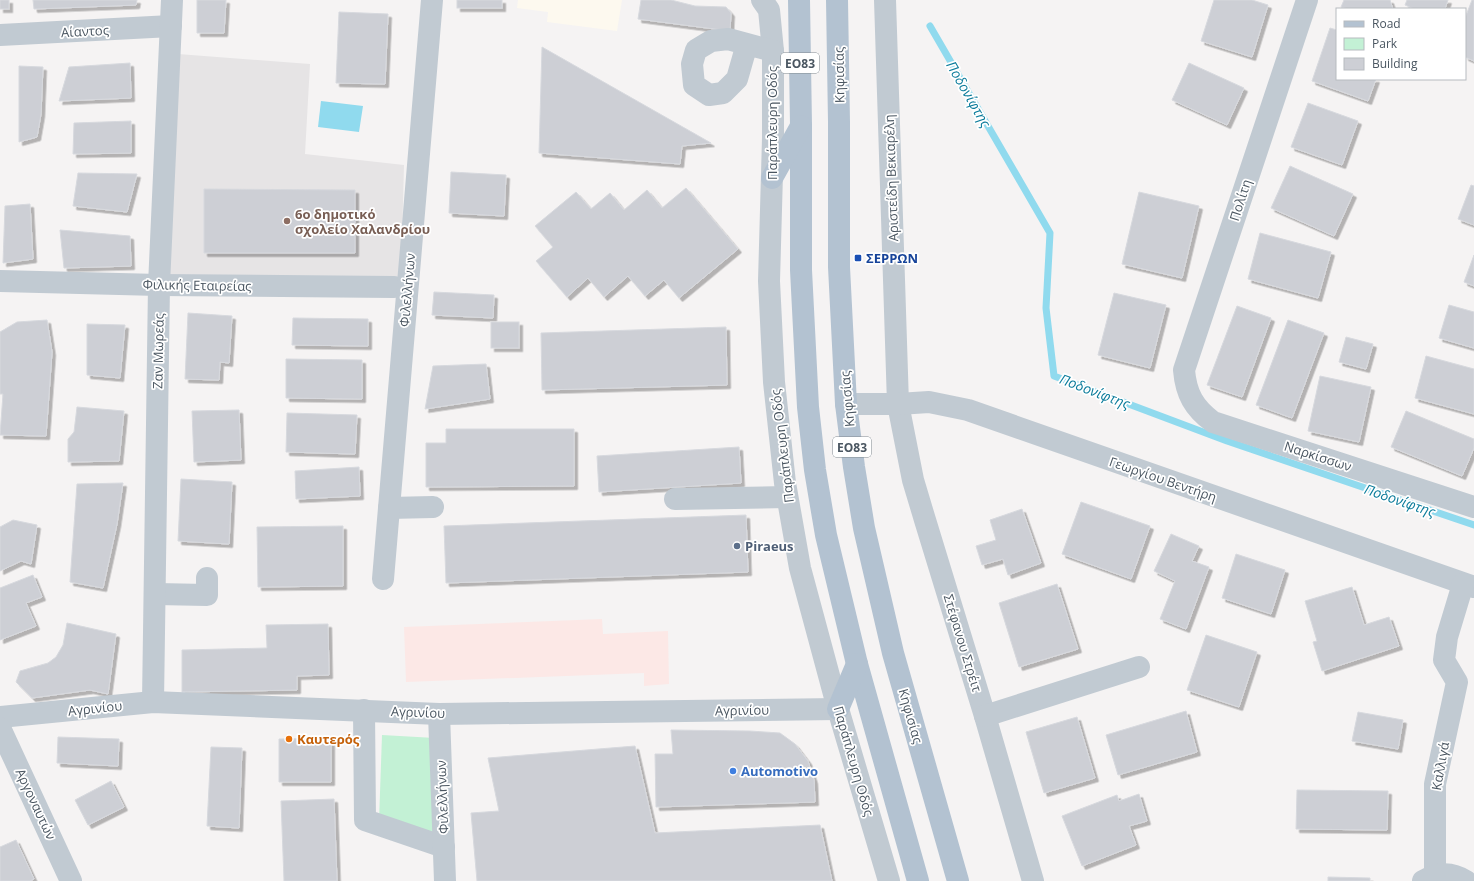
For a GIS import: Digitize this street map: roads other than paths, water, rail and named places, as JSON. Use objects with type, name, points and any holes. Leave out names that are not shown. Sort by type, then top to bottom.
[{"type":"main road","name":"ΕΟ83","points":[[799,0],[801,270],[809,415],[815,470],[826,535],[857,664],[918,881]]},
{"type":"main road","name":"Κηφισίας","points":[[837,0],[839,267],[846,404],[864,528],[893,653],[958,881]]},
{"type":"main road","points":[[772,178],[801,125]]},
{"type":"main road","points":[[838,709],[857,664]]},
{"type":"street","name":"Ζαν Μωρεάς","points":[[153,702],[156,594],[159,284],[172,0]]},
{"type":"street","name":"Φιλελλήνων","points":[[383,579],[432,0]]},
{"type":"street","name":"Παράπλευρη Οδός","points":[[762,0],[769,10],[773,51],[772,178],[769,281],[774,382],[787,497],[800,568],[838,709],[889,881]]},
{"type":"street","name":"Αριστείδη Βεκιαρέλη","points":[[885,0],[898,404]]},
{"type":"street","name":"Πολίτη","points":[[1192,400],[1185,385],[1184,370],[1307,0]]},
{"type":"street","name":"Αίαντος","points":[[0,36],[171,26]]},
{"type":"street","points":[[747,44],[773,51]]},
{"type":"street","name":"Φιλικής Εταιρείας","points":[[0,281],[394,287]]},
{"type":"street","name":"Ναρκίσσων","points":[[1192,400],[1203,414],[1213,422],[1474,507]]},
{"type":"street","name":"Γεωργίου Βεντήρη","points":[[846,404],[898,404],[929,402],[968,410],[1469,586]]},
{"type":"street","name":"Στέφανου Στρέιτ","points":[[898,404],[913,480],[924,520],[985,716],[1033,881]]},
{"type":"street","points":[[675,499],[787,497]]},
{"type":"street","points":[[389,508],[433,507]]},
{"type":"street","points":[[156,594],[207,595],[207,578]]},
{"type":"street","name":"Καλλιγά","points":[[1466,881],[1460,877],[1447,874],[1429,878],[1435,784],[1465,680],[1444,660],[1447,637],[1469,586]]},
{"type":"street","points":[[985,716],[1140,666]]},
{"type":"street","name":"Αγρινίου","points":[[0,717],[153,702],[439,714],[838,709]]},
{"type":"street","points":[[364,710],[365,820],[444,847]]},
{"type":"street","name":"Φιλελλήνων","points":[[439,714],[445,881]]},
{"type":"street","name":"Αργοναυτών","points":[[0,728],[71,881]]},
{"type":"water","points":[[321,101],[363,106],[359,132],[318,127]]},
{"type":"waterway","name":"Ποδονίφτης","points":[[930,26],[1050,233],[1046,308],[1054,376],[1227,441],[1474,525]]},
{"type":"place","name":"6ο δημοτικό σχολείο Χαλανδρίου","points":[[287,221]]},
{"type":"place","name":"ΣΕΡΡΩΝ","points":[[858,258]]},
{"type":"place","name":"Piraeus","points":[[737,546]]},
{"type":"place","name":"Καυτερός","points":[[289,739]]},
{"type":"place","name":"Automotivo","points":[[733,771]]}]
